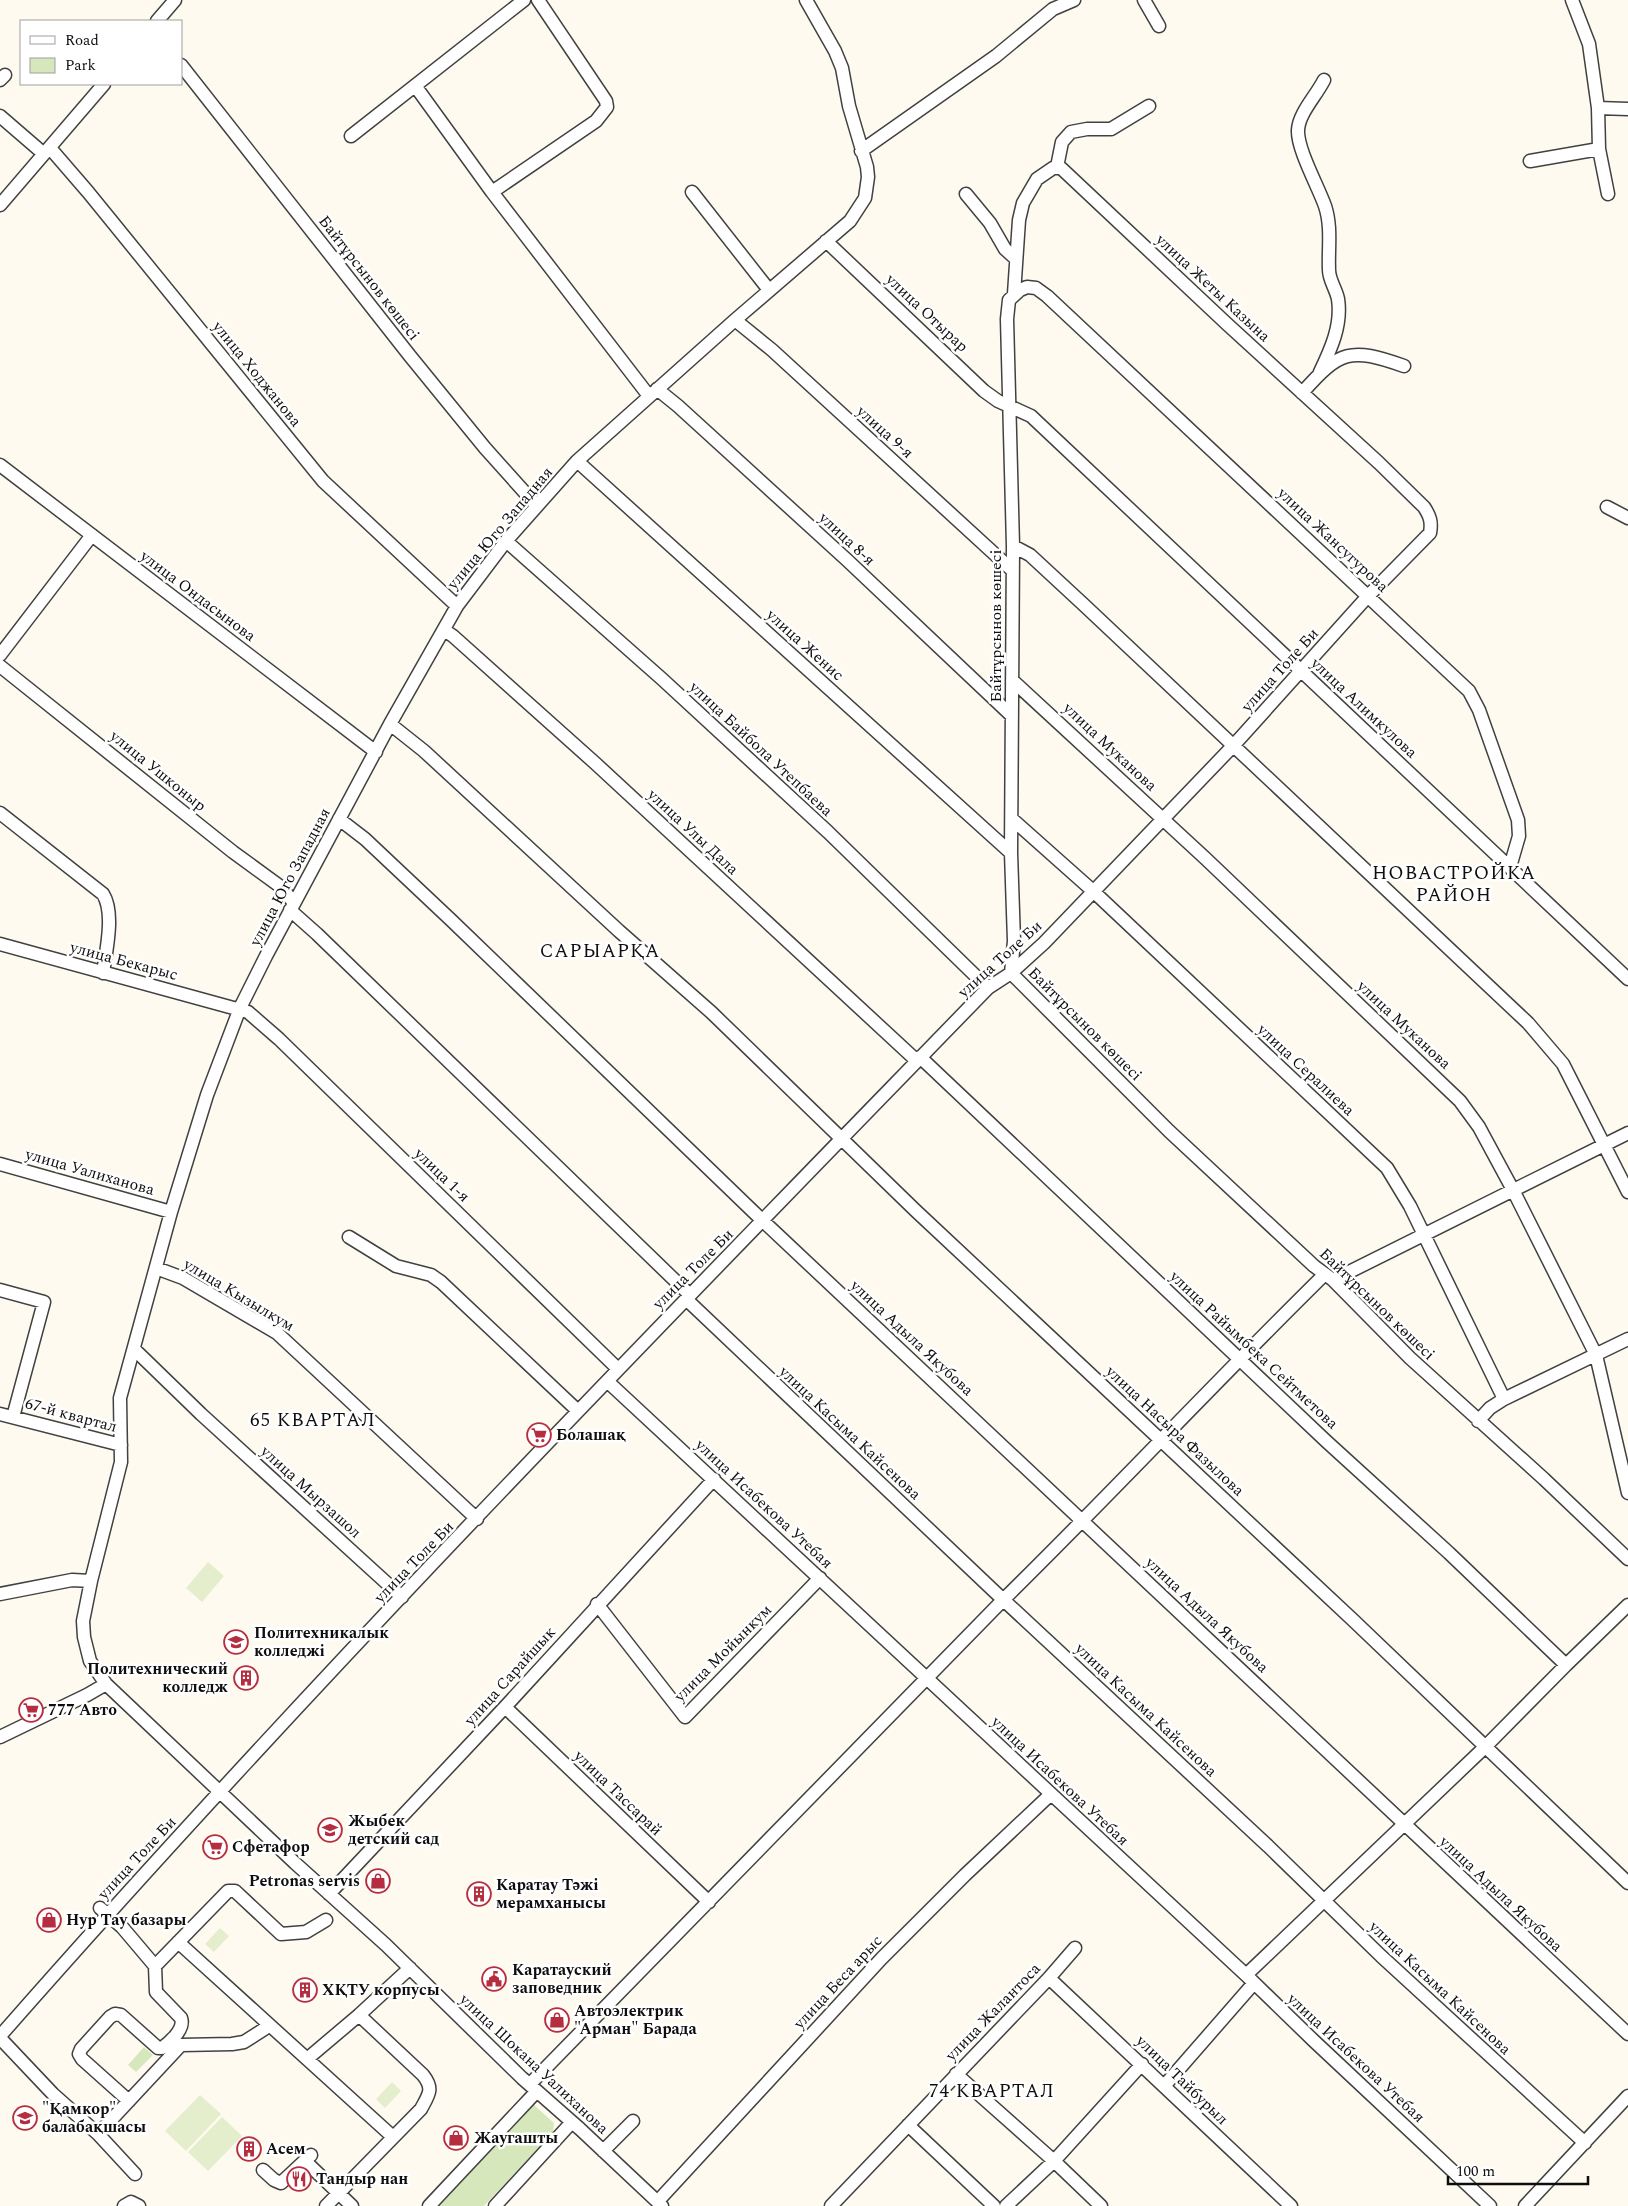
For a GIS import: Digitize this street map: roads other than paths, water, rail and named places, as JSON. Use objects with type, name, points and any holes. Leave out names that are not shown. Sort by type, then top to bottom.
[{"type":"street","points":[[158,20],[175,0]]},
{"type":"street","points":[[351,136],[416,87],[524,0]]},
{"type":"street","points":[[492,192],[596,121],[607,107],[606,100],[538,0]]},
{"type":"street","points":[[861,151],[996,56],[1053,9],[1076,0]]},
{"type":"street","points":[[1144,0],[1159,26]]},
{"type":"street","points":[[1572,0],[1589,44],[1598,108],[1599,149],[1608,194]]},
{"type":"street","name":"улица Юго Западная","points":[[171,1212],[207,1095],[240,1008],[292,906],[456,606],[506,541],[577,461],[653,392],[850,221],[865,198],[868,177],[848,106],[842,68],[808,1]]},
{"type":"street","name":"Байтұрсынов көшесі","points":[[182,66],[410,356],[485,448],[537,506]]},
{"type":"street","points":[[1320,372],[1336,336],[1338,300],[1328,273],[1329,230],[1326,208],[1300,144],[1298,132],[1300,120],[1324,80]]},
{"type":"street","points":[[0,206],[103,85]]},
{"type":"street","name":"улица 8-я","points":[[416,87],[492,192],[653,392],[678,406],[1012,716]]},
{"type":"street","points":[[1014,294],[1019,220],[1023,203],[1037,179],[1057,167],[1062,142],[1071,132],[1087,129],[1110,129],[1149,106]]},
{"type":"street","points":[[1598,108],[1628,109]]},
{"type":"street","name":"улица Ходжанова","points":[[0,116],[47,151],[88,192],[322,481],[456,606]]},
{"type":"street","points":[[1530,161],[1599,149]]},
{"type":"street","name":"улица Жеты Казына","points":[[1057,167],[1069,173],[1128,231],[1424,507],[1430,516],[1431,525],[1430,533],[1424,539]]},
{"type":"street","points":[[692,192],[770,290]]},
{"type":"street","points":[[966,194],[990,223],[1005,249],[1016,259]]},
{"type":"street","name":"улица Отырар","points":[[826,241],[984,391],[1008,407]]},
{"type":"street","name":"улица Жансугурова","points":[[1014,294],[1027,287],[1036,288],[1084,329],[1469,691],[1518,820],[1519,836],[1510,867]]},
{"type":"street","name":"Байтұрсынов көшесі","points":[[1014,294],[1009,300],[1007,319],[1013,546],[1011,853],[1014,942],[1011,973],[1169,1131],[1314,1266],[1329,1277],[1410,1358],[1538,1473],[1628,1559]]},
{"type":"street","name":"улица 9-я","points":[[735,320],[772,350],[1012,570]]},
{"type":"street","points":[[1302,393],[1320,372],[1344,356],[1359,354],[1375,356],[1404,366]]},
{"type":"street","name":"улица Алимкулова","points":[[1008,407],[1031,416],[1238,610],[1300,672],[1628,979]]},
{"type":"street","name":"улица Женис","points":[[577,461],[1011,853]]},
{"type":"street","name":"улица Ондасынова","points":[[0,465],[376,752]]},
{"type":"street","points":[[1607,507],[1628,518]]},
{"type":"street","points":[[0,655],[92,535]]},
{"type":"street","name":"улица Толе Би","points":[[0,2037],[103,1911],[221,1792],[578,1411],[988,988],[1011,973],[1044,943],[1233,746],[1368,596],[1424,539]]},
{"type":"street","name":"улица Байбола Утепбаева","points":[[506,541],[648,666],[821,825],[988,988]]},
{"type":"street","points":[[1013,546],[1030,555],[1528,1023],[1562,1064],[1628,1192]]},
{"type":"street","name":"улица Улы Дала","points":[[444,630],[454,636],[595,763],[918,1059]]},
{"type":"street","name":"улица Ушконыр","points":[[0,666],[233,852],[280,887],[292,906],[318,934],[688,1297]]},
{"type":"street","name":"улица Муканова","points":[[1012,680],[1164,819],[1460,1101],[1479,1126],[1514,1190],[1596,1355],[1628,1493]]},
{"type":"street","name":"улица Насыра Фазылова","points":[[390,724],[431,758],[619,931],[712,1012],[842,1139],[1628,1883]]},
{"type":"street","points":[[0,813],[103,894],[108,900],[109,920],[103,973]]},
{"type":"street","name":"улица Адыла Якубова","points":[[339,819],[365,839],[451,920],[763,1221],[1195,1624],[1404,1824],[1628,2034]]},
{"type":"street","name":"улица Сералиева","points":[[1012,820],[1093,891],[1388,1168],[1410,1206],[1504,1399]]},
{"type":"street","name":"улица Бекарыс","points":[[0,944],[240,1008]]},
{"type":"street","name":"улица 1-я","points":[[240,1008],[248,1012],[280,1039],[618,1369]]},
{"type":"street","name":"улица Райымбека Сейтметова","points":[[918,1059],[1240,1358],[1326,1441],[1449,1553],[1566,1665]]},
{"type":"street","points":[[429,2206],[534,2088],[709,1902],[1003,1600],[1083,1521],[1240,1358],[1329,1277],[1423,1235],[1628,1133]]},
{"type":"street","name":"улица Уалиханова","points":[[0,1164],[171,1212]]},
{"type":"street","name":"улица Шокана Уалиханова","points":[[171,1212],[120,1398],[121,1446],[117,1481],[91,1581],[83,1621],[84,1637],[90,1661],[106,1684],[410,1968],[534,2088],[660,2204]]},
{"type":"street","points":[[348,1237],[396,1266],[431,1275],[441,1282],[578,1411]]},
{"type":"street","name":"улица Кызылкум","points":[[156,1268],[183,1278],[277,1333],[477,1519]]},
{"type":"street","name":"67-й квартал","points":[[0,1290],[44,1302],[6,1415],[121,1446]]},
{"type":"street","name":"улица Касыма Кайсенова","points":[[688,1297],[1003,1600],[1484,2052],[1585,2143]]},
{"type":"street","points":[[1478,1421],[1490,1408],[1504,1399],[1628,1340]]},
{"type":"street","name":"улица Мырзашол","points":[[134,1349],[269,1477],[402,1597]]},
{"type":"street","name":"улица Исабекова Утебая","points":[[607,1381],[1250,1979],[1490,2206]]},
{"type":"street","name":"улица Сарайшык","points":[[329,1894],[505,1707],[597,1604],[714,1479]]},
{"type":"street","name":"улица Мойынкум","points":[[597,1604],[685,1717],[820,1578]]},
{"type":"street","points":[[0,1594],[72,1580],[91,1581]]},
{"type":"street","points":[[1165,2085],[1250,1979],[1325,1901],[1486,1747],[1628,1605]]},
{"type":"street","points":[[0,1738],[87,1696],[106,1684]]},
{"type":"street","name":"улица Тассарай","points":[[505,1707],[709,1902]]},
{"type":"street","name":"улица Беса арыс","points":[[660,2204],[882,1958],[959,1881],[1051,1794]]},
{"type":"street","points":[[154,1966],[228,1891],[235,1891],[281,1934],[306,1932],[326,1920]]},
{"type":"street","points":[[98,2134],[129,2101],[177,2041],[183,2022],[156,1992],[154,1966],[122,1927],[103,1911]]},
{"type":"street","points":[[178,1942],[393,2137]]},
{"type":"street","name":"улица Жалантоса","points":[[830,2206],[1050,1978],[1076,1948]]},
{"type":"street","points":[[308,2059],[410,1968]]},
{"type":"street","name":"улица Тайбурыл","points":[[1050,1978],[1291,2206]]},
{"type":"street","points":[[129,2101],[82,2059],[80,2054],[81,2049],[115,2014],[121,2015],[158,2048],[177,2041],[244,2042],[269,2026]]},
{"type":"street","points":[[326,2206],[421,2109],[430,2092],[430,2084],[423,2075],[359,2015]]},
{"type":"street","points":[[0,2037],[53,2094],[98,2134],[135,2174]]},
{"type":"street","points":[[1006,2206],[1054,2161],[1142,2064]]},
{"type":"street","points":[[956,2074],[1054,2161],[1101,2206]]},
{"type":"street","points":[[1525,2206],[1628,2096]]},
{"type":"street","points":[[604,2151],[633,2121]]},
{"type":"street","points":[[495,2206],[572,2122]]},
{"type":"street","points":[[908,2125],[994,2206]]},
{"type":"street","points":[[262,2170],[281,2183],[308,2158],[338,2193],[352,2206]]},
{"type":"street","points":[[124,2206],[131,2202],[139,2206]]},
{"type":"place","name":"Болашақ","points":[[539,1435]]},
{"type":"place","name":"Политехникалык колледжі","points":[[236,1642]]},
{"type":"place","name":"Политехнический колледж","points":[[246,1678]]},
{"type":"place","name":"777 Авто","points":[[31,1710]]},
{"type":"place","name":"Жыбек детский сад","points":[[330,1830]]},
{"type":"place","name":"Сфетафор","points":[[215,1847]]},
{"type":"place","name":"Petronas servis","points":[[378,1881]]},
{"type":"place","name":"Каратау Тәжі мерамханысы","points":[[479,1894]]},
{"type":"place","name":"Нур Тау базары","points":[[49,1920]]},
{"type":"place","name":"Каратауский заповедник","points":[[494,1979]]},
{"type":"place","name":"ХҚТУ корпусы","points":[[305,1990]]},
{"type":"place","name":"Автоэлектрик \"Арман\" Барада","points":[[557,2020]]},
{"type":"place","name":"\"Қамкор\" балабақшасы","points":[[25,2118]]},
{"type":"place","name":"Жаугашты","points":[[456,2138]]},
{"type":"place","name":"Асем","points":[[249,2149]]},
{"type":"place","name":"Тандыр нан","points":[[299,2179]]},
{"type":"district","name":"НОВАСТРОЙКА РАЙОН","points":[[1454,884]]},
{"type":"district","name":"САРЫАРҚА","points":[[600,951]]},
{"type":"district","name":"65 КВАРТАЛ","points":[[313,1420]]},
{"type":"district","name":"74 КВАРТАЛ","points":[[992,2091]]}]
